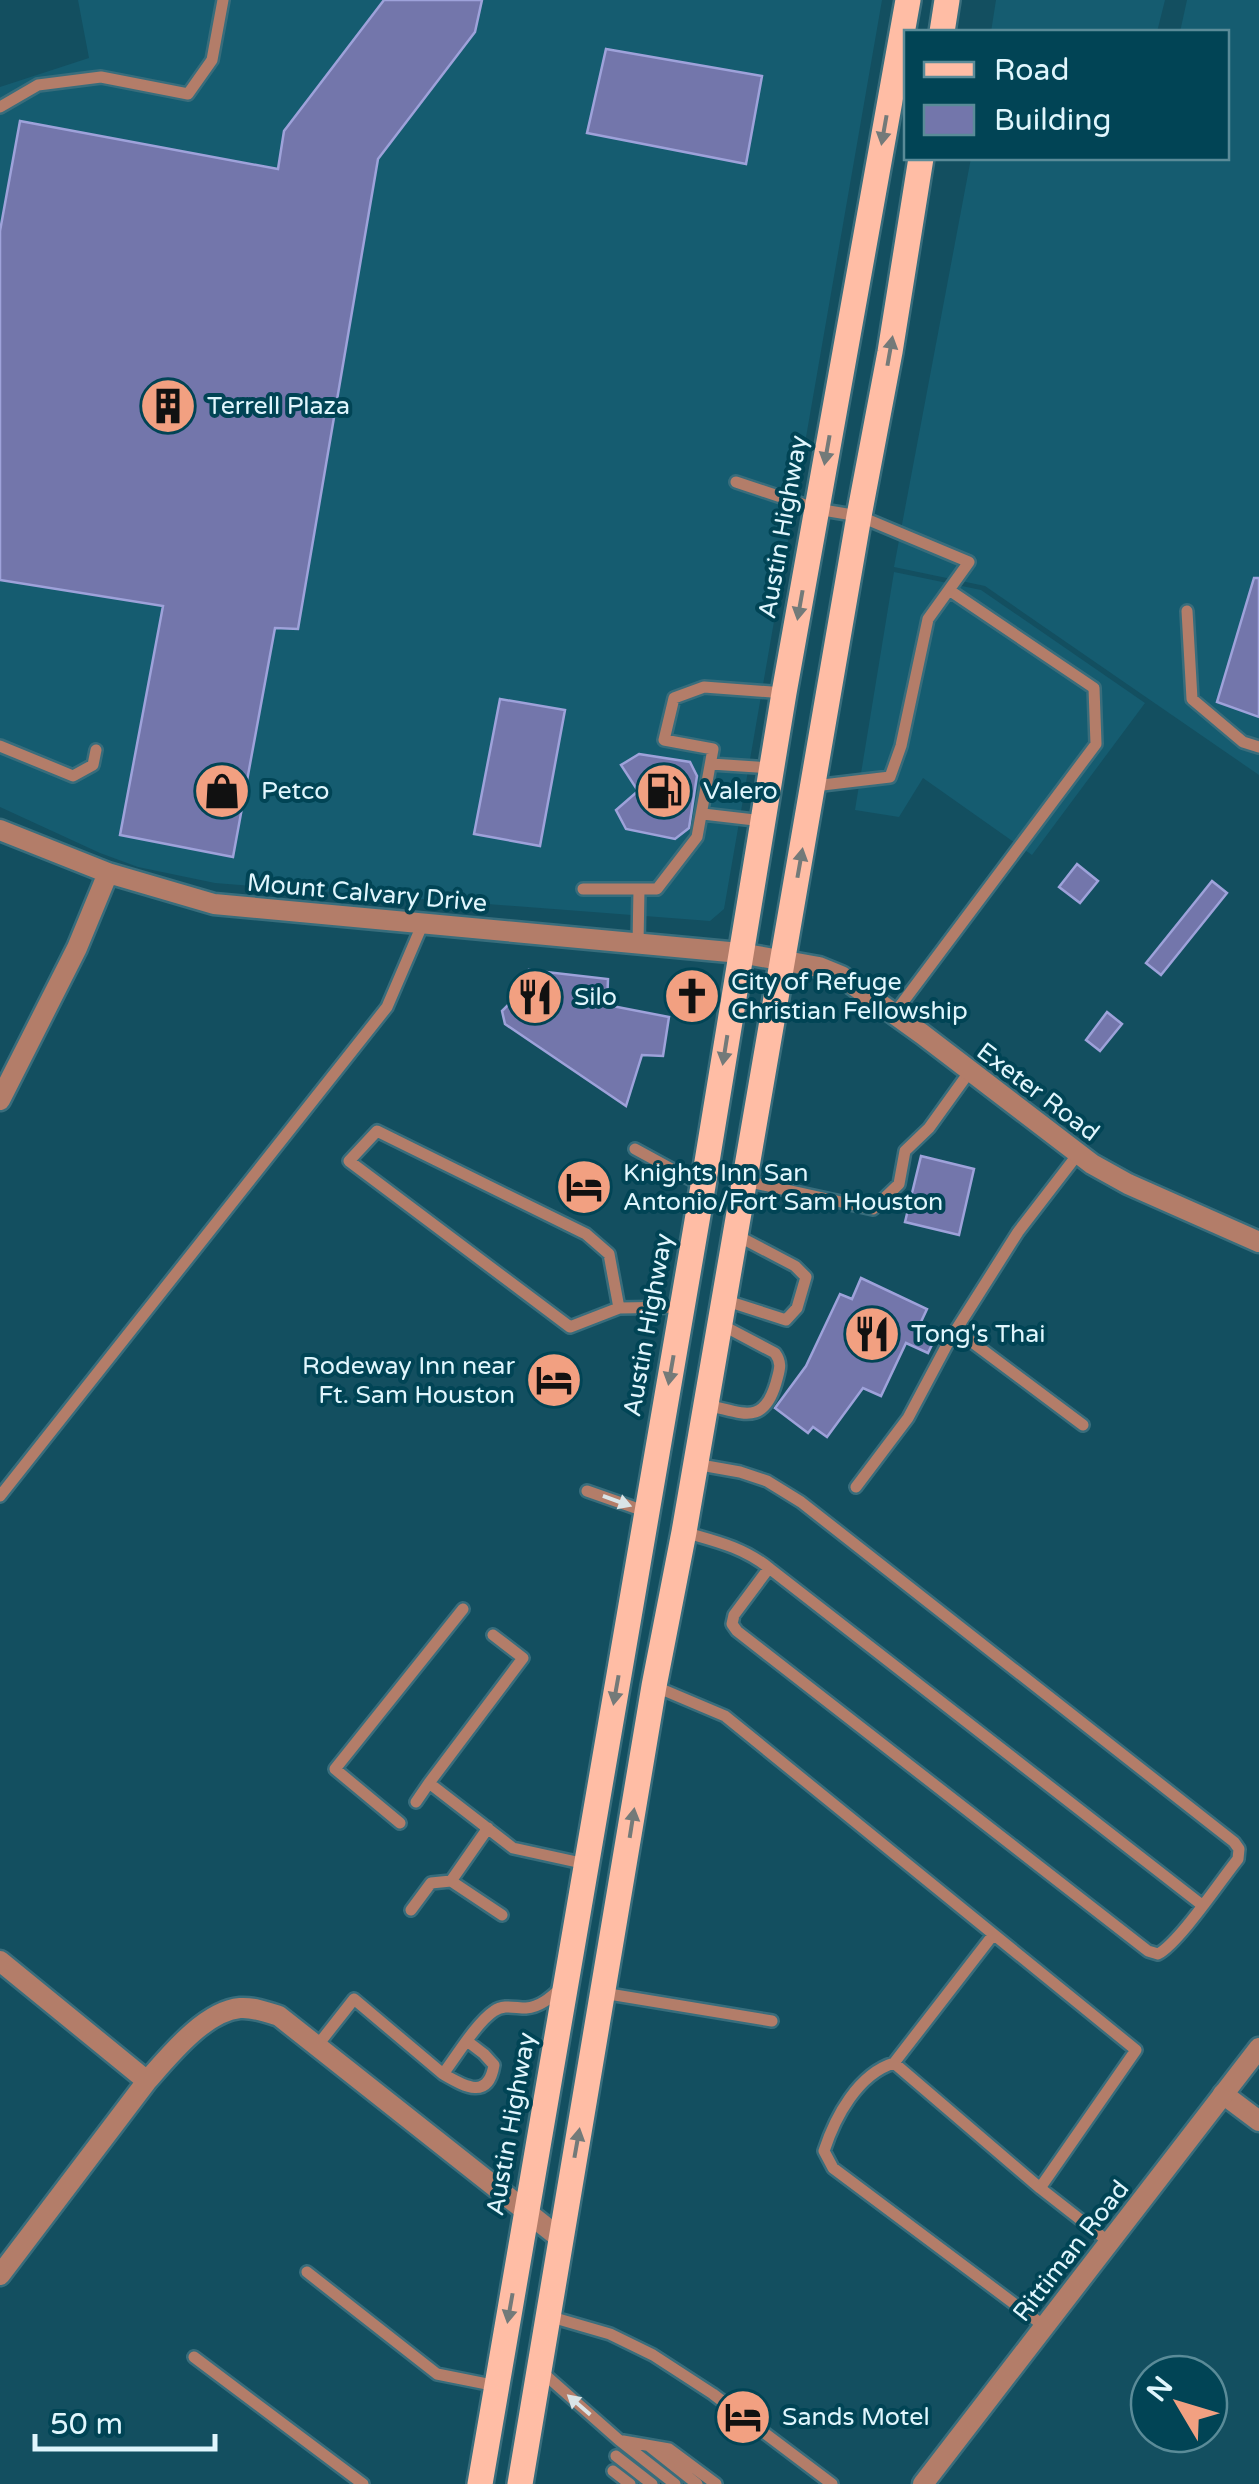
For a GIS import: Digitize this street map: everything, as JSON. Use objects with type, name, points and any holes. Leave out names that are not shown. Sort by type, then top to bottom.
[{"type":"main road","name":"Austin Highway","points":[[480,2484],[784,693],[908,0]]},
{"type":"main road","points":[[942,30],[947,0]]},
{"type":"main road","points":[[520,2484],[654,1686],[684,1532],[921,160]]},
{"type":"street","name":"Mount Calvary Drive","points":[[0,830],[108,873],[214,904],[740,953]]},
{"type":"street","points":[[0,1100],[77,948],[108,873]]},
{"type":"street","name":"Exeter Road","points":[[740,953],[819,967],[841,976],[1078,1154],[1128,1184],[1259,1242]]},
{"type":"street","points":[[0,1961],[147,2081]]},
{"type":"street","points":[[0,2276],[172,2052],[229,2010],[245,2007],[279,2016],[560,2239]]},
{"type":"street","name":"Rittiman Road","points":[[923,2484],[1259,2048]]},
{"type":"street","points":[[1223,2094],[1259,2121]]},
{"type":"lane","points":[[0,107],[38,85],[102,77],[188,94],[212,60],[223,0]]},
{"type":"lane","points":[[736,482],[817,509],[859,516],[969,562],[928,619],[901,746],[890,777],[813,786]]},
{"type":"lane","points":[[894,1014],[1096,744],[1094,688],[949,590]]},
{"type":"lane","points":[[1187,611],[1192,700],[1243,742],[1259,746]]},
{"type":"lane","points":[[583,889],[656,889],[697,837],[713,749],[664,740],[674,698],[704,687],[784,693]]},
{"type":"lane","points":[[0,746],[73,776],[93,766],[96,750]]},
{"type":"lane","points":[[710,764],[772,768]]},
{"type":"lane","points":[[703,814],[764,820]]},
{"type":"lane","points":[[638,944],[639,889]]},
{"type":"lane","points":[[0,1496],[387,1007],[423,923]]},
{"type":"lane","points":[[745,1180],[873,1209],[900,1184],[906,1152],[970,1072]]},
{"type":"lane","points":[[620,1308],[610,1254],[586,1234],[377,1130],[349,1161],[570,1327],[620,1308],[682,1307]]},
{"type":"lane","points":[[635,1149],[703,1186]]},
{"type":"lane","points":[[856,1487],[908,1418],[956,1330],[1018,1232],[1078,1154]]},
{"type":"lane","points":[[722,1312],[786,1320],[797,1308],[806,1277],[795,1266],[735,1234]]},
{"type":"lane","points":[[706,1405],[755,1414],[771,1400],[781,1364],[780,1358],[722,1312]]},
{"type":"lane","points":[[956,1330],[1083,1425]]},
{"type":"lane","points":[[695,1464],[767,1481],[801,1502],[1234,1842],[1239,1849],[1238,1858],[1168,1949],[1158,1954],[1148,1951],[737,1631],[732,1624],[734,1615],[769,1568]]},
{"type":"lane","points":[[586,1490],[647,1512]]},
{"type":"lane","points":[[684,1532],[736,1547],[755,1557],[1202,1905]]},
{"type":"lane","points":[[400,1823],[334,1769],[462,1609]]},
{"type":"lane","points":[[416,1802],[522,1658],[493,1634]]},
{"type":"lane","points":[[654,1686],[725,1716],[1136,2050],[1040,2188]]},
{"type":"lane","points":[[429,1783],[513,1848],[586,1864]]},
{"type":"lane","points":[[450,1880],[488,1828]]},
{"type":"lane","points":[[411,1910],[432,1883],[450,1880],[502,1915]]},
{"type":"lane","points":[[994,1936],[894,2063],[879,2068],[863,2084],[832,2126],[824,2152],[833,2168],[1044,2326]]},
{"type":"lane","points":[[443,2074],[496,2009],[528,2008],[546,2002],[566,1984]]},
{"type":"lane","points":[[604,1993],[772,2021]]},
{"type":"lane","points":[[318,2046],[354,1999],[443,2074],[475,2089],[492,2077],[494,2065],[467,2041]]},
{"type":"lane","points":[[894,2063],[1109,2242]]},
{"type":"lane","points":[[307,2272],[437,2374],[497,2386]]},
{"type":"lane","points":[[548,2316],[610,2334],[654,2354],[832,2484]]},
{"type":"lane","points":[[194,2356],[363,2484]]},
{"type":"lane","points":[[539,2370],[676,2484]]},
{"type":"lane","points":[[619,2440],[669,2448],[716,2484]]},
{"type":"lane","points":[[648,2445],[697,2484]]},
{"type":"lane","points":[[616,2456],[652,2484]]},
{"type":"lane","points":[[614,2472],[630,2484]]},
{"type":"shaded area","points":[[78,0],[882,0],[724,909],[710,921],[215,883],[138,867],[0,807],[0,87],[89,58]]},
{"type":"shaded area","points":[[996,0],[1165,0],[1158,30],[991,30]]},
{"type":"shaded area","points":[[1187,0],[1259,0],[1259,775],[985,586],[894,567],[971,160],[1229,160],[1229,30],[1180,30]]},
{"type":"shaded area","points":[[894,572],[981,590],[1145,703],[1032,855],[923,778],[899,817],[855,810]]},
{"type":"building","name":"Terrell Plaza","points":[[384,0],[482,0],[475,32],[378,159],[298,629],[275,628],[233,857],[120,835],[163,606],[0,580],[0,231],[20,121],[278,169],[284,131]]},
{"type":"building","points":[[606,49],[762,76],[746,164],[587,133]]},
{"type":"building","points":[[1254,578],[1259,578],[1259,717],[1217,702]]},
{"type":"building","points":[[500,699],[565,710],[540,846],[474,834]]},
{"type":"building","name":"Valero","points":[[639,754],[690,762],[697,776],[689,828],[675,839],[626,829],[616,810],[638,791],[621,765]]},
{"type":"building","points":[[1077,864],[1098,881],[1080,903],[1059,887]]},
{"type":"building","points":[[1212,881],[1227,893],[1161,975],[1146,963]]},
{"type":"building","points":[[529,970],[608,979],[607,1005],[669,1017],[663,1056],[642,1055],[626,1106],[505,1024],[502,1011],[512,1001],[524,1003]]},
{"type":"building","points":[[1107,1012],[1122,1024],[1100,1051],[1086,1040]]},
{"type":"building","points":[[921,1156],[974,1169],[959,1235],[905,1222]]},
{"type":"building","points":[[861,1278],[927,1309],[920,1324],[938,1332],[928,1353],[906,1343],[881,1396],[863,1388],[827,1437],[813,1427],[808,1433],[775,1408],[806,1366],[840,1294],[852,1299]]},
{"type":"place","name":"Terrell Plaza","points":[[168,406]]},
{"type":"place","name":"Petco","points":[[222,791]]},
{"type":"place","name":"Valero","points":[[664,791]]},
{"type":"place","name":"City of Refuge Christian Fellowship","points":[[692,996]]},
{"type":"place","name":"Silo","points":[[535,997]]},
{"type":"place","name":"Knights Inn San Antonio/Fort Sam Houston","points":[[584,1187]]},
{"type":"place","name":"Tong's Thai","points":[[872,1334]]},
{"type":"place","name":"Rodeway Inn near Ft. Sam Houston","points":[[554,1380]]},
{"type":"place","name":"Sands Motel","points":[[743,2417]]}]
